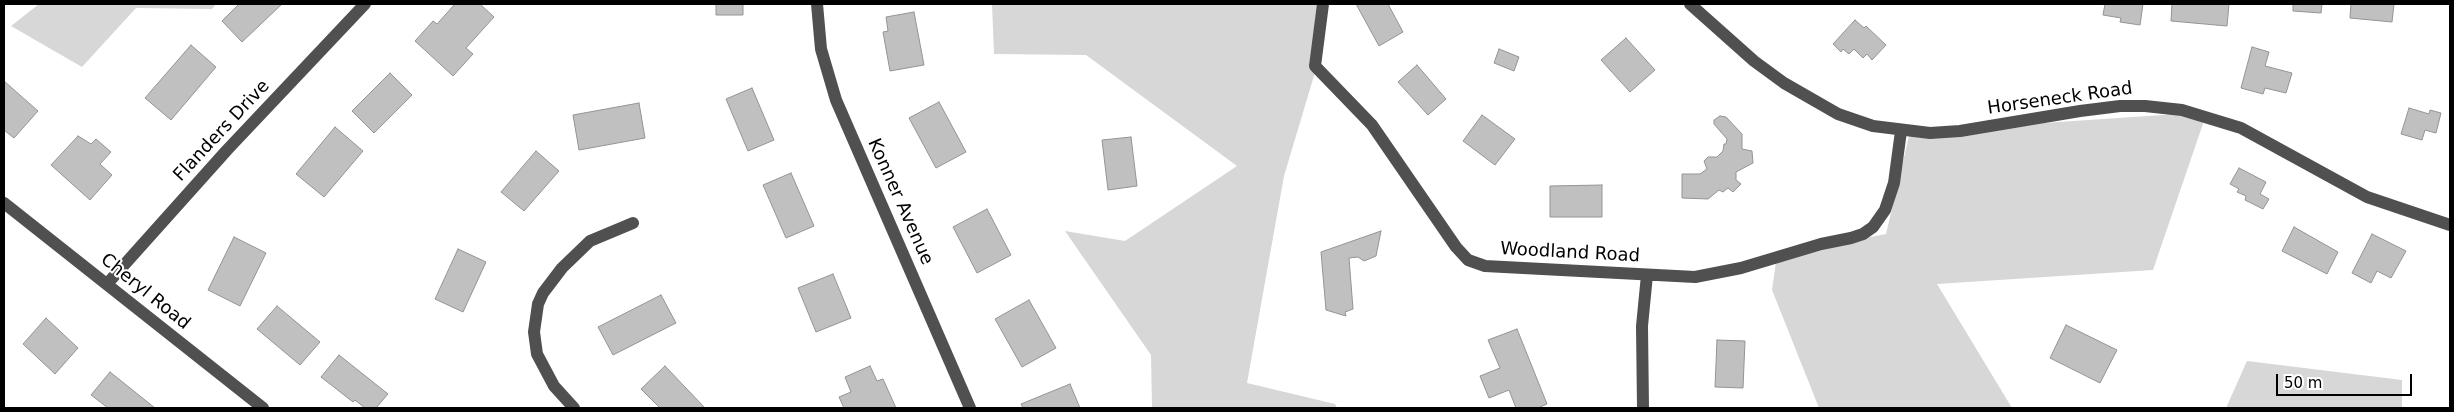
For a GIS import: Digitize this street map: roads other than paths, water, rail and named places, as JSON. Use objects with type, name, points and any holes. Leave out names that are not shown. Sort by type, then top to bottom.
[{"type":"street","name":"Flanders Drive","points":[[107,284],[227,150],[365,4]]},
{"type":"street","name":"Konner Avenue","points":[[818,4],[820,49],[836,100],[970,408]]},
{"type":"street","name":"Woodland Road","points":[[1323,4],[1315,66],[1372,125],[1456,247],[1468,260],[1485,266],[1695,277],[1731,270],[1862,234],[1872,227],[1885,210],[1894,183],[1901,131]]},
{"type":"street","name":"Horseneck Road","points":[[1690,4],[1754,61],[1815,103],[1864,123],[1901,131],[1930,133],[1960,132],[2120,106],[2145,106],[2182,110],[2241,128],[2367,197],[2450,225]]},
{"type":"street","name":"Cheryl Road","points":[[4,203],[263,408]]},
{"type":"street","points":[[574,408],[554,386],[537,354],[534,332],[538,304],[562,268],[590,241],[633,223]]},
{"type":"street","points":[[1643,408],[1642,326],[1648,274]]}]
